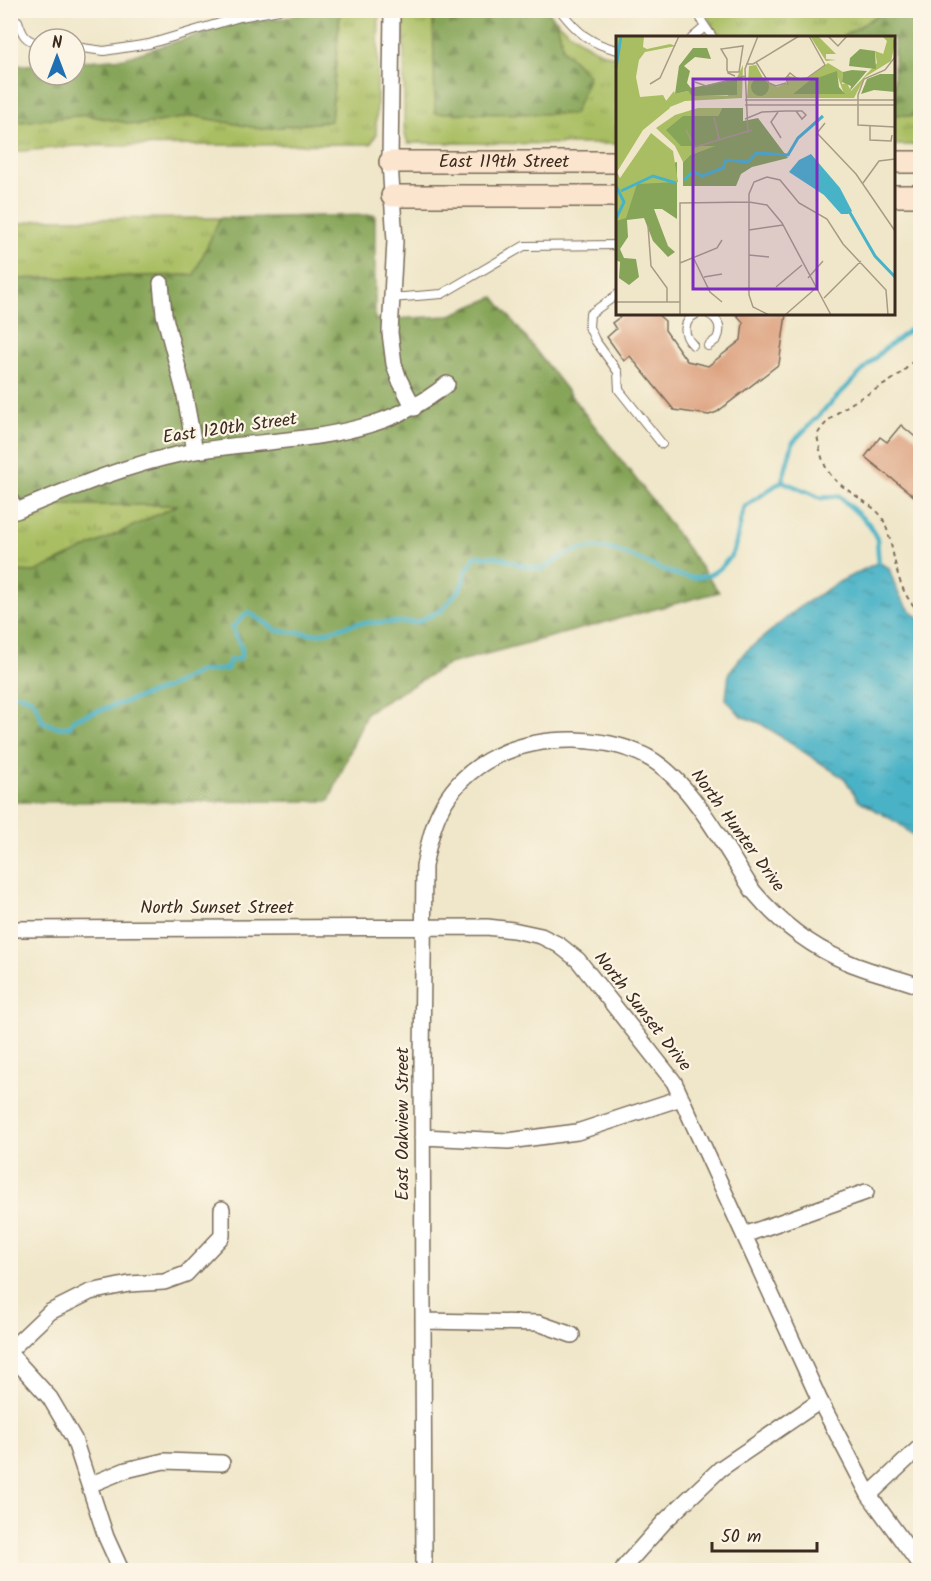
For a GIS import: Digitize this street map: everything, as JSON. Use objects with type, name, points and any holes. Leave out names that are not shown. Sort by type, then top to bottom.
[{"type":"main road","name":"East 119th Street","points":[[390,162],[616,162]]},
{"type":"main road","points":[[895,162],[921,162]]},
{"type":"main road","name":"East 119th Street","points":[[392,196],[616,196]]},
{"type":"main road","points":[[895,196],[921,196]]},
{"type":"street","points":[[392,10],[390,162],[395,241],[390,333],[394,364],[414,408]]},
{"type":"street","points":[[161,283],[164,314],[184,390],[195,451]]},
{"type":"street","name":"East 120th Street","points":[[13,505],[108,474],[195,451],[318,436],[372,424],[393,418],[414,408],[447,384]]},
{"type":"street","name":"North Hunter Drive","points":[[424,927],[424,866],[430,839],[439,813],[465,777],[494,757],[515,747],[557,740],[597,741],[634,751],[654,761],[668,772],[697,805],[753,891],[799,935],[846,962],[921,986]]},
{"type":"street","name":"North Sunset Street","points":[[10,929],[424,927]]},
{"type":"street","name":"North Sunset Drive","points":[[424,927],[487,927],[541,936],[559,945],[578,960],[599,985],[674,1082],[820,1401],[870,1495],[921,1565]]},
{"type":"street","name":"East Oakview Street","points":[[424,927],[422,1137],[424,1570]]},
{"type":"street","points":[[422,1137],[508,1140],[577,1132],[681,1098]]},
{"type":"street","points":[[744,1235],[866,1192]]},
{"type":"street","points":[[121,1570],[106,1538],[74,1439],[50,1398],[10,1352],[50,1312],[90,1292],[129,1284],[164,1282],[186,1274],[222,1236],[222,1209]]},
{"type":"street","points":[[423,1321],[538,1323],[572,1335]]},
{"type":"street","points":[[624,1567],[665,1521],[720,1469],[820,1401]]},
{"type":"street","points":[[870,1495],[921,1447]]},
{"type":"street","points":[[89,1485],[126,1470],[164,1461],[222,1464]]},
{"type":"lane","points":[[87,49],[104,51],[149,45],[240,17],[279,10]]},
{"type":"lane","points":[[560,10],[577,32],[602,47],[616,50]]},
{"type":"lane","points":[[699,10],[705,27],[712,36]]},
{"type":"lane","points":[[18,21],[22,34],[27,39]]},
{"type":"lane","points":[[694,36],[705,27]]},
{"type":"lane","points":[[391,298],[442,294],[524,246],[616,246]]},
{"type":"lane","points":[[616,295],[590,314],[589,327],[595,340],[618,372],[619,390],[662,444]]},
{"type":"lane","points":[[692,315],[685,329],[688,340],[693,345]]},
{"type":"lane","points":[[708,346],[714,343],[720,334],[718,322],[711,315]]},
{"type":"path","points":[[921,354],[900,374],[822,426],[817,435],[825,469],[834,481],[871,506],[882,517],[905,595],[921,612]]},
{"type":"green space","points":[[450,10],[548,11],[557,21],[563,50],[589,76],[574,114],[435,113],[433,14]]},
{"type":"green space","points":[[789,10],[803,14],[807,10],[890,11],[875,17],[845,36],[722,36],[712,28],[706,11]]},
{"type":"green space","points":[[306,11],[340,12],[331,121],[262,129],[194,116],[138,125],[86,115],[11,123],[11,66],[27,65],[27,87],[87,87],[87,61],[124,58],[239,22],[286,18]]},
{"type":"green space","points":[[338,11],[379,11],[376,135],[371,144],[76,146],[11,152],[10,123],[86,115],[138,125],[194,116],[262,129],[331,121],[340,13]]},
{"type":"green space","points":[[404,11],[450,11],[433,14],[589,76],[563,50],[557,21],[585,44],[616,57],[616,144],[408,143],[404,132]]},
{"type":"green space","points":[[890,11],[920,11],[920,117],[895,114],[895,36],[844,36],[875,17]]},
{"type":"green space","points":[[895,114],[920,117],[920,145],[895,145]]},
{"type":"green space","points":[[375,215],[375,320],[448,316],[494,297],[653,501],[719,592],[449,664],[367,712],[329,801],[11,802],[11,571],[35,572],[178,505],[11,505],[10,279],[194,275],[220,218]]},
{"type":"green space","points":[[220,218],[194,275],[11,279],[10,226],[43,219]]},
{"type":"green space","points":[[11,505],[179,505],[35,572],[11,571]]},
{"type":"water","points":[[878,562],[889,568],[904,602],[920,618],[920,841],[898,823],[858,800],[845,779],[760,723],[741,716],[726,699],[729,673],[744,653],[801,606],[837,583]]},
{"type":"building","points":[[623,315],[658,315],[665,321],[665,330],[687,361],[708,366],[741,340],[743,322],[737,315],[786,315],[779,364],[717,412],[709,415],[674,410],[630,356],[624,361],[607,337],[616,329],[612,323]]},
{"type":"building","points":[[901,425],[920,441],[920,501],[865,457],[880,437],[887,442]]},
{"type":"waterway","points":[[10,694],[29,698],[36,704],[43,722],[57,727],[70,727],[74,719],[167,688],[198,672],[227,669],[230,660],[240,659],[242,649],[232,628],[248,612],[278,631],[318,634],[358,623],[417,622],[442,610],[461,588],[466,571],[476,556],[500,557],[520,565],[543,569],[572,552],[593,548],[609,549],[679,575],[696,577],[711,574],[725,563],[732,553],[744,507],[782,481],[793,442],[882,351],[920,322]]},
{"type":"waterway","points":[[782,481],[821,498],[839,496],[869,524],[877,539],[879,567]]}]
